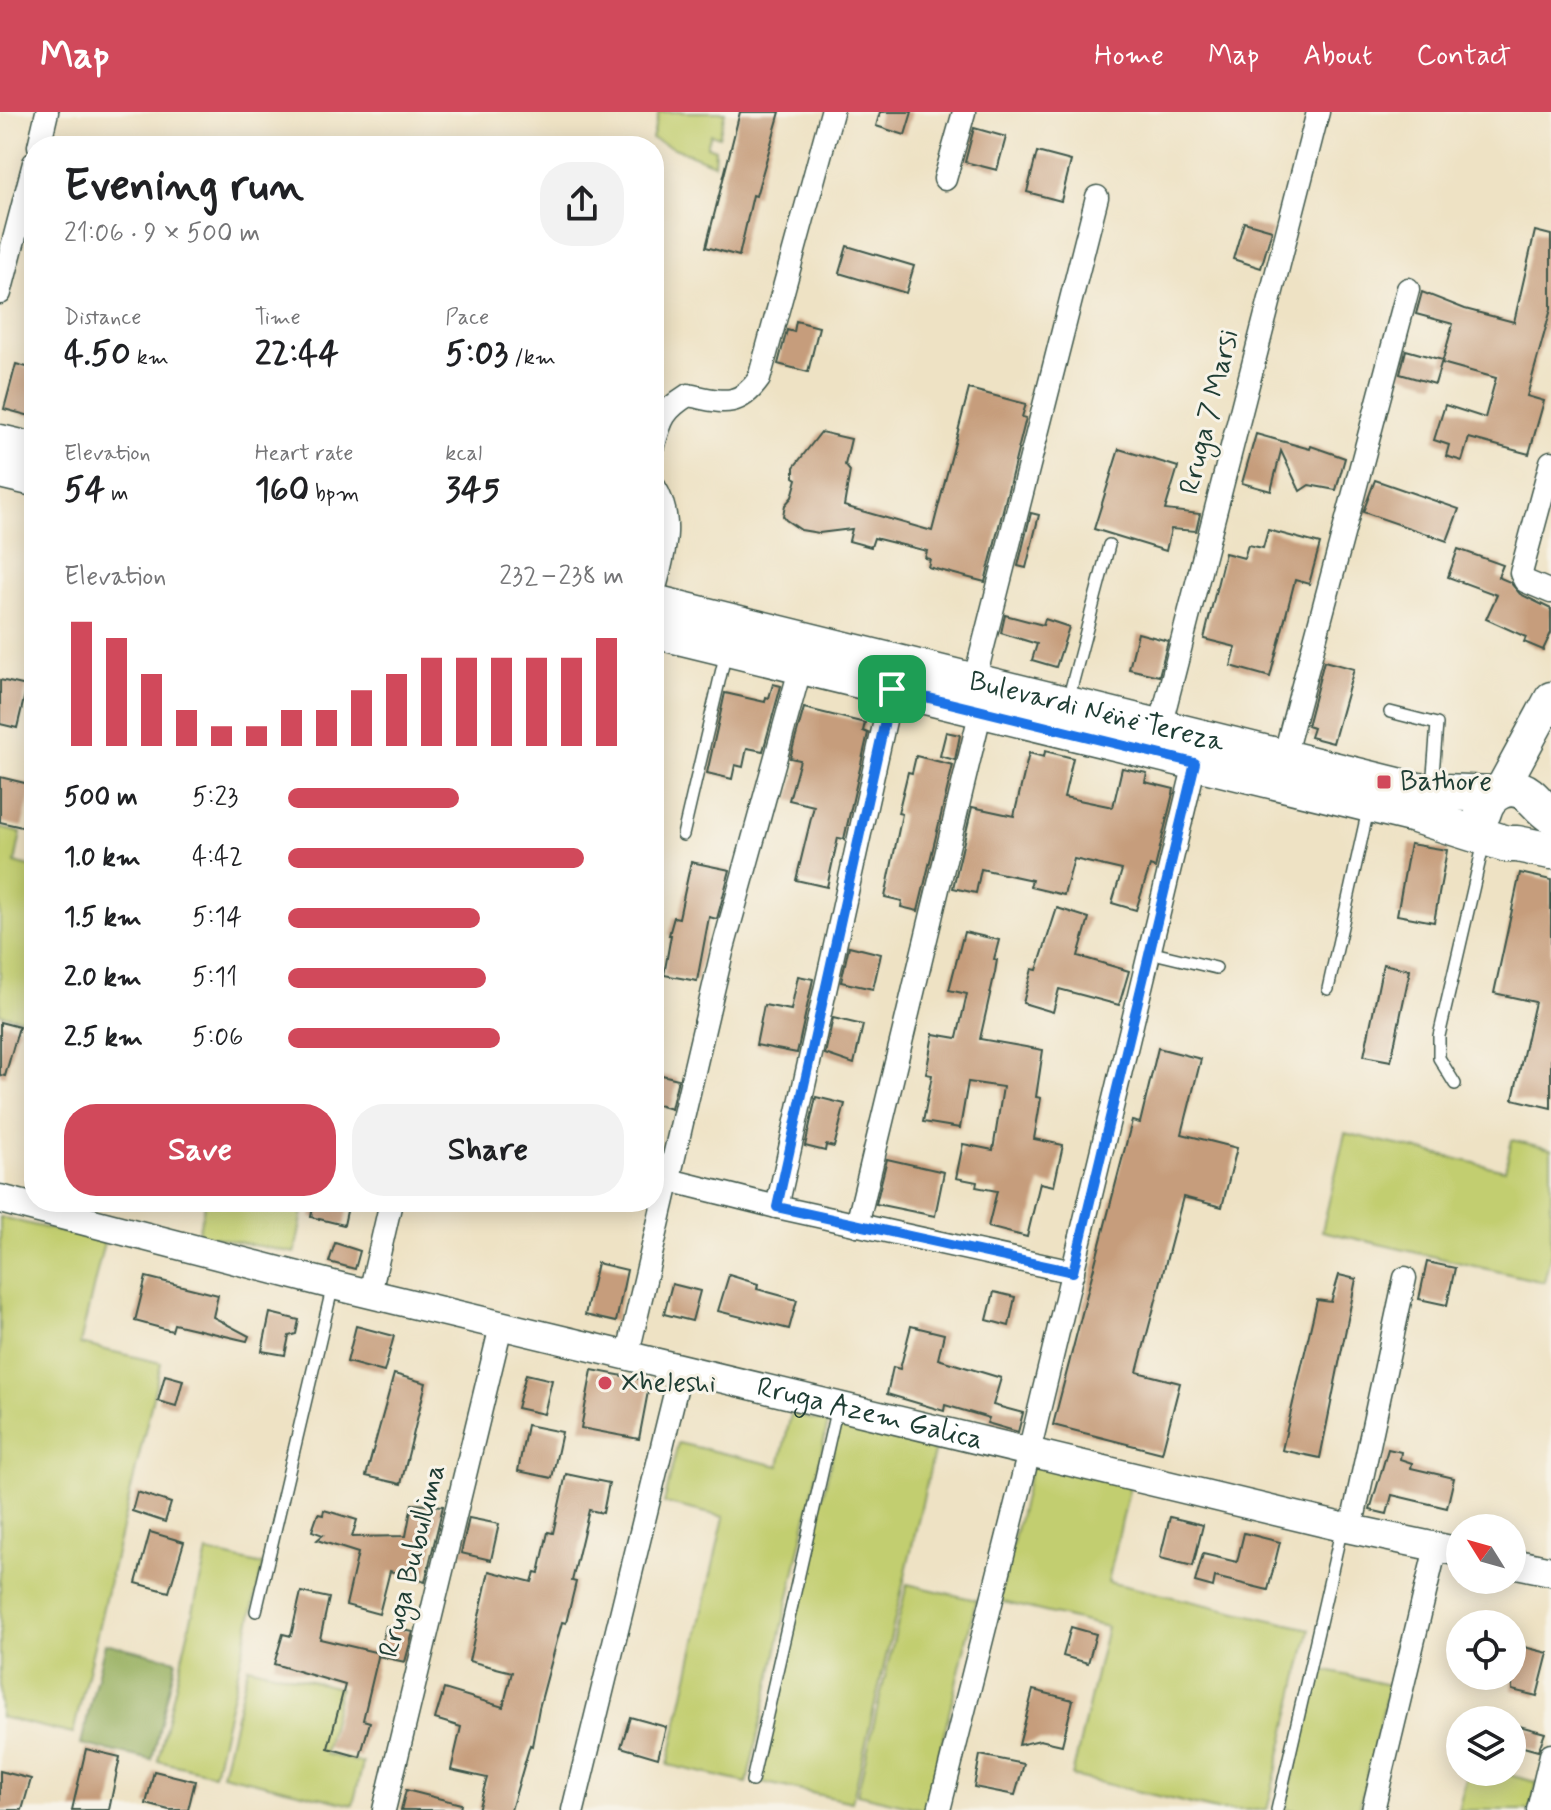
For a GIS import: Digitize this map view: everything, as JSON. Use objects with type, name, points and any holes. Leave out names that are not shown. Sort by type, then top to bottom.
[{"type":"main road","points":[[0,443],[24,449]]},
{"type":"main road","points":[[0,470],[24,476]]},
{"type":"main road","name":"Bulevardi Nënë Tereza","points":[[664,606],[1195,763],[1415,815],[1513,843]]},
{"type":"main road","name":"Bulevardi Nënë Tereza","points":[[664,632],[892,689],[1067,704],[1432,792],[1523,801]]},
{"type":"main road","points":[[1523,801],[1483,809],[1485,828],[1513,843],[1533,833],[1537,825],[1523,801],[1551,698]]},
{"type":"main road","points":[[1523,801],[1537,768],[1551,717]]},
{"type":"street","points":[[41,136],[47,112]]},
{"type":"street","points":[[664,414],[688,395],[723,402],[737,401],[750,392],[759,379],[832,112]]},
{"type":"street","points":[[945,179],[964,112]]},
{"type":"street","name":"Rruga 7 Marsi","points":[[1160,727],[1318,112]]},
{"type":"street","points":[[857,1225],[977,696],[1097,197]]},
{"type":"street","points":[[0,293],[24,201]]},
{"type":"street","points":[[1284,757],[1408,289]]},
{"type":"street","points":[[1551,462],[1521,573],[1525,581],[1551,592]]},
{"type":"street","points":[[664,509],[667,524],[664,555]]},
{"type":"street","points":[[664,1201],[722,952],[801,666]]},
{"type":"street","points":[[777,1207],[892,689]]},
{"type":"street","points":[[939,1810],[1195,763]]},
{"type":"street","points":[[669,1180],[1073,1272]]},
{"type":"street","name":"Rruga Azem Galica","points":[[0,1199],[24,1203]]},
{"type":"street","name":"Rruga Azem Galica","points":[[64,1212],[333,1285],[627,1357],[1446,1550]]},
{"type":"street","points":[[370,1293],[389,1212]]},
{"type":"street","points":[[627,1357],[661,1212]]},
{"type":"street","points":[[1346,1528],[1405,1278]]},
{"type":"street","name":"Rruga Bubullima","points":[[384,1810],[501,1326]]},
{"type":"street","points":[[573,1810],[681,1369]]},
{"type":"street","points":[[1373,1810],[1446,1557]]},
{"type":"street","points":[[1526,1566],[1551,1571]]},
{"type":"street","points":[[1538,1810],[1551,1755]]},
{"type":"lane","points":[[1067,704],[1109,545]]},
{"type":"lane","points":[[683,835],[727,648]]},
{"type":"lane","points":[[1390,712],[1437,724],[1432,792]]},
{"type":"lane","points":[[1328,989],[1369,805]]},
{"type":"lane","points":[[1455,1084],[1439,1058],[1439,1036],[1513,843]]},
{"type":"lane","points":[[1149,952],[1216,968]]},
{"type":"lane","points":[[256,1611],[333,1285]]},
{"type":"lane","points":[[752,1781],[837,1407]]},
{"type":"lane","points":[[1277,1810],[1346,1528]]},
{"type":"green space","points":[[659,112],[725,112],[719,137],[711,134],[707,146],[715,149],[714,164],[664,144],[664,136],[653,136]]},
{"type":"green space","points":[[0,828],[21,833],[15,863],[24,865],[24,1019],[0,1014]]},
{"type":"green space","points":[[1345,1133],[1505,1170],[1512,1140],[1551,1149],[1551,1252],[1544,1282],[1322,1231]]},
{"type":"green space","points":[[203,1212],[303,1212],[295,1253],[198,1234]]},
{"type":"green space","points":[[0,1217],[104,1242],[80,1344],[161,1363],[73,1734],[0,1717]]},
{"type":"green space","points":[[791,1414],[828,1423],[747,1783],[668,1765],[724,1517],[664,1503],[678,1443],[779,1466]]},
{"type":"green space","points":[[839,1426],[935,1448],[852,1802],[757,1781]]},
{"type":"green space","points":[[1032,1463],[1130,1486],[1108,1582],[1310,1629],[1267,1810],[1217,1810],[1072,1776],[1107,1627],[999,1601]]},
{"type":"green space","points":[[207,1552],[263,1565],[214,1774],[158,1761]]},
{"type":"green space","points":[[907,1584],[976,1600],[926,1810],[857,1794]]},
{"type":"green space","points":[[105,1643],[176,1660],[152,1760],[81,1744]]},
{"type":"green space","points":[[248,1666],[340,1688],[325,1754],[363,1763],[353,1805],[222,1774]]},
{"type":"green space","points":[[1318,1669],[1389,1685],[1359,1810],[1285,1810]]},
{"type":"green space","points":[[1526,1779],[1537,1782],[1531,1810],[1458,1810],[1464,1786],[1526,1786]]},
{"type":"building","points":[[740,112],[780,112],[756,196],[753,195],[739,256],[706,247]]},
{"type":"building","points":[[880,112],[912,112],[905,135],[876,126]]},
{"type":"building","points":[[974,128],[1006,137],[997,170],[965,162]]},
{"type":"building","points":[[1037,152],[1071,161],[1061,201],[1027,192]]},
{"type":"building","points":[[1244,222],[1272,230],[1261,268],[1233,259]]},
{"type":"building","points":[[1535,231],[1551,235],[1551,309],[1527,396],[1544,401],[1529,454],[1469,438],[1462,461],[1446,456],[1449,445],[1434,440],[1445,405],[1485,418],[1496,378],[1442,363],[1453,324],[1416,314],[1422,292],[1465,309],[1514,322]]},
{"type":"building","points":[[847,246],[914,266],[906,293],[839,273]]},
{"type":"building","points":[[796,321],[819,327],[808,372],[778,364],[787,330],[794,332]]},
{"type":"building","points":[[1406,350],[1442,360],[1435,384],[1400,374]]},
{"type":"building","points":[[16,364],[24,366],[24,414],[4,409]]},
{"type":"building","points":[[969,389],[1026,404],[1022,417],[1026,418],[985,582],[928,567],[930,559],[925,558],[927,551],[874,538],[871,547],[849,541],[852,529],[819,533],[801,530],[783,516],[797,479],[794,477],[794,467],[821,432],[851,439],[845,465],[850,471],[844,506],[932,531]]},
{"type":"building","points":[[1256,434],[1310,449],[1311,446],[1345,458],[1336,490],[1309,485],[1300,491],[1281,451],[1271,491],[1242,483]]},
{"type":"building","points":[[1119,449],[1178,467],[1165,510],[1200,514],[1196,531],[1171,529],[1166,551],[1094,529]]},
{"type":"building","points":[[1375,480],[1459,509],[1447,541],[1363,512]]},
{"type":"building","points":[[1031,513],[1039,515],[1026,568],[1018,566]]},
{"type":"building","points":[[1268,530],[1320,544],[1309,584],[1295,580],[1270,677],[1231,666],[1236,647],[1204,639],[1225,553],[1244,558],[1248,545],[1263,548]]},
{"type":"building","points":[[1458,549],[1503,565],[1498,577],[1510,582],[1520,594],[1551,609],[1551,633],[1543,650],[1524,642],[1526,637],[1486,619],[1497,595],[1448,577]]},
{"type":"building","points":[[1005,615],[1043,625],[1045,619],[1069,627],[1056,667],[1032,660],[1037,644],[1001,633]]},
{"type":"building","points":[[1138,633],[1168,641],[1159,676],[1129,669]]},
{"type":"building","points":[[1324,661],[1354,669],[1333,743],[1310,737],[1313,728],[1307,726]]},
{"type":"building","points":[[0,680],[24,685],[17,728],[0,724]]},
{"type":"building","points":[[773,684],[781,686],[763,751],[747,748],[743,767],[735,765],[732,779],[707,773],[725,693],[765,702]]},
{"type":"building","points":[[804,708],[865,723],[863,731],[868,733],[844,839],[838,838],[827,887],[796,880],[814,806],[789,800],[800,760],[790,758]]},
{"type":"building","points":[[946,732],[960,735],[955,760],[940,756]]},
{"type":"building","points":[[1045,751],[1073,758],[1064,797],[1113,807],[1122,768],[1147,773],[1145,782],[1174,789],[1155,868],[1150,866],[1136,910],[1112,903],[1122,870],[1074,859],[1064,895],[1030,887],[1032,880],[981,869],[976,893],[953,888],[972,807],[1014,816],[1029,753],[1044,757]]},
{"type":"building","points":[[916,756],[953,765],[918,911],[901,907],[902,901],[885,897],[902,814],[898,813],[908,772],[912,773]]},
{"type":"building","points":[[0,777],[24,783],[22,827],[0,822]]},
{"type":"building","points":[[1410,844],[1447,850],[1434,922],[1397,915]]},
{"type":"building","points":[[691,862],[730,870],[717,919],[709,917],[697,981],[664,975],[669,935],[674,917],[679,918]]},
{"type":"building","points":[[1520,873],[1551,880],[1551,1108],[1513,1099],[1535,1002],[1494,993]]},
{"type":"building","points":[[1057,908],[1089,918],[1078,956],[1129,971],[1119,1005],[1059,989],[1053,1012],[1023,1003],[1032,969],[1037,970]]},
{"type":"building","points":[[964,932],[999,940],[980,1039],[1043,1050],[1036,1097],[1041,1098],[1034,1139],[1063,1145],[1054,1186],[1040,1183],[1027,1237],[988,1227],[997,1191],[976,1187],[977,1182],[956,1178],[963,1144],[993,1150],[1003,1087],[968,1082],[960,1128],[923,1122],[932,1075],[926,1074],[933,1034],[957,1038],[967,994],[949,990]]},
{"type":"building","points":[[849,946],[881,954],[873,989],[841,982]]},
{"type":"building","points":[[1383,964],[1410,970],[1391,1061],[1364,1056]]},
{"type":"building","points":[[798,976],[813,979],[797,1053],[756,1045],[764,1005],[791,1010]]},
{"type":"building","points":[[833,1018],[863,1025],[854,1064],[825,1054]]},
{"type":"building","points":[[0,1022],[19,1027],[5,1076],[0,1075]]},
{"type":"building","points":[[1158,1048],[1201,1059],[1182,1134],[1237,1148],[1222,1207],[1183,1197],[1137,1372],[1180,1383],[1162,1453],[1053,1425],[1132,1121],[1140,1123]]},
{"type":"building","points":[[664,1076],[678,1079],[671,1109],[664,1107]]},
{"type":"building","points":[[816,1097],[845,1104],[834,1147],[826,1145],[825,1151],[805,1146]]},
{"type":"building","points":[[887,1159],[944,1172],[935,1216],[876,1204]]},
{"type":"building","points":[[312,1212],[347,1212],[344,1225],[311,1217]]},
{"type":"building","points":[[335,1243],[360,1251],[355,1269],[329,1262]]},
{"type":"building","points":[[1427,1262],[1455,1268],[1447,1305],[1419,1299]]},
{"type":"building","points":[[597,1263],[627,1270],[616,1322],[585,1315]]},
{"type":"building","points":[[729,1275],[758,1284],[757,1289],[797,1300],[789,1329],[718,1311]]},
{"type":"building","points":[[1339,1275],[1356,1279],[1320,1458],[1282,1450],[1317,1300],[1331,1302]]},
{"type":"building","points":[[146,1277],[218,1295],[213,1317],[249,1336],[247,1341],[174,1324],[172,1331],[135,1321]]},
{"type":"building","points":[[672,1284],[700,1291],[692,1321],[664,1314]]},
{"type":"building","points":[[994,1292],[1015,1297],[1009,1326],[987,1320]]},
{"type":"building","points":[[270,1313],[299,1320],[296,1334],[289,1336],[285,1355],[262,1351]]},
{"type":"building","points":[[356,1326],[394,1336],[384,1372],[347,1362]]},
{"type":"building","points":[[911,1326],[944,1334],[938,1359],[1001,1378],[993,1405],[1023,1413],[1018,1432],[987,1423],[989,1418],[945,1405],[944,1411],[887,1394],[893,1367],[900,1369]]},
{"type":"building","points":[[592,1370],[650,1381],[639,1439],[581,1428]]},
{"type":"building","points":[[394,1374],[426,1383],[401,1484],[366,1476]]},
{"type":"building","points":[[526,1374],[552,1380],[544,1414],[517,1408]]},
{"type":"building","points":[[165,1375],[183,1380],[176,1406],[158,1401]]},
{"type":"building","points":[[527,1425],[562,1432],[552,1478],[518,1471]]},
{"type":"building","points":[[1388,1449],[1401,1452],[1400,1459],[1412,1463],[1411,1468],[1454,1478],[1447,1508],[1392,1495],[1387,1514],[1370,1510]]},
{"type":"building","points":[[566,1474],[609,1483],[603,1513],[589,1510],[572,1581],[576,1582],[566,1623],[562,1622],[532,1746],[511,1810],[478,1810],[487,1778],[451,1770],[461,1727],[435,1719],[444,1689],[503,1707],[512,1672],[469,1661],[489,1571],[532,1582],[535,1572],[539,1573],[548,1532],[553,1533]]},
{"type":"building","points":[[137,1492],[171,1503],[165,1522],[132,1511]]},
{"type":"building","points":[[412,1504],[443,1506],[425,1582],[390,1571],[379,1614],[346,1605],[358,1553],[317,1540],[323,1535],[312,1531],[318,1514],[323,1515],[324,1510],[357,1520],[352,1537],[406,1536]]},
{"type":"building","points":[[1170,1517],[1203,1525],[1193,1566],[1160,1558]]},
{"type":"building","points":[[469,1518],[499,1524],[491,1560],[461,1553]]},
{"type":"building","points":[[150,1532],[184,1542],[169,1592],[136,1583]]},
{"type":"building","points":[[1244,1533],[1280,1542],[1268,1590],[1215,1577],[1213,1587],[1195,1582],[1203,1554],[1237,1562]]},
{"type":"building","points":[[301,1592],[329,1598],[320,1639],[379,1653],[363,1720],[370,1722],[360,1757],[328,1748],[345,1685],[274,1664],[283,1634],[291,1636]]},
{"type":"building","points":[[386,1626],[413,1632],[405,1662],[378,1656]]},
{"type":"building","points":[[1071,1627],[1096,1634],[1088,1663],[1063,1656]]},
{"type":"building","points":[[1526,1648],[1548,1653],[1537,1696],[1512,1690],[1526,1690]]},
{"type":"building","points":[[1033,1690],[1073,1700],[1062,1745],[1040,1740],[1019,1745]]},
{"type":"building","points":[[630,1717],[666,1727],[658,1758],[621,1747]]},
{"type":"building","points":[[1526,1728],[1545,1733],[1538,1751],[1526,1748]]},
{"type":"building","points":[[86,1749],[120,1757],[109,1810],[72,1810]]},
{"type":"building","points":[[980,1755],[1024,1764],[1015,1795],[974,1787]]},
{"type":"building","points":[[0,1771],[31,1779],[22,1810],[0,1810]]},
{"type":"building","points":[[154,1771],[195,1781],[188,1810],[169,1810],[146,1804]]},
{"type":"building","points":[[406,1790],[461,1804],[460,1810],[401,1810]]},
{"type":"place","name":"Bathore","points":[[1384,782]]},
{"type":"place","name":"Xheleshi","points":[[605,1383]]},
{"type":"route","points":[[892,689],[1195,763],[1073,1272],[777,1207],[892,689]]}]
